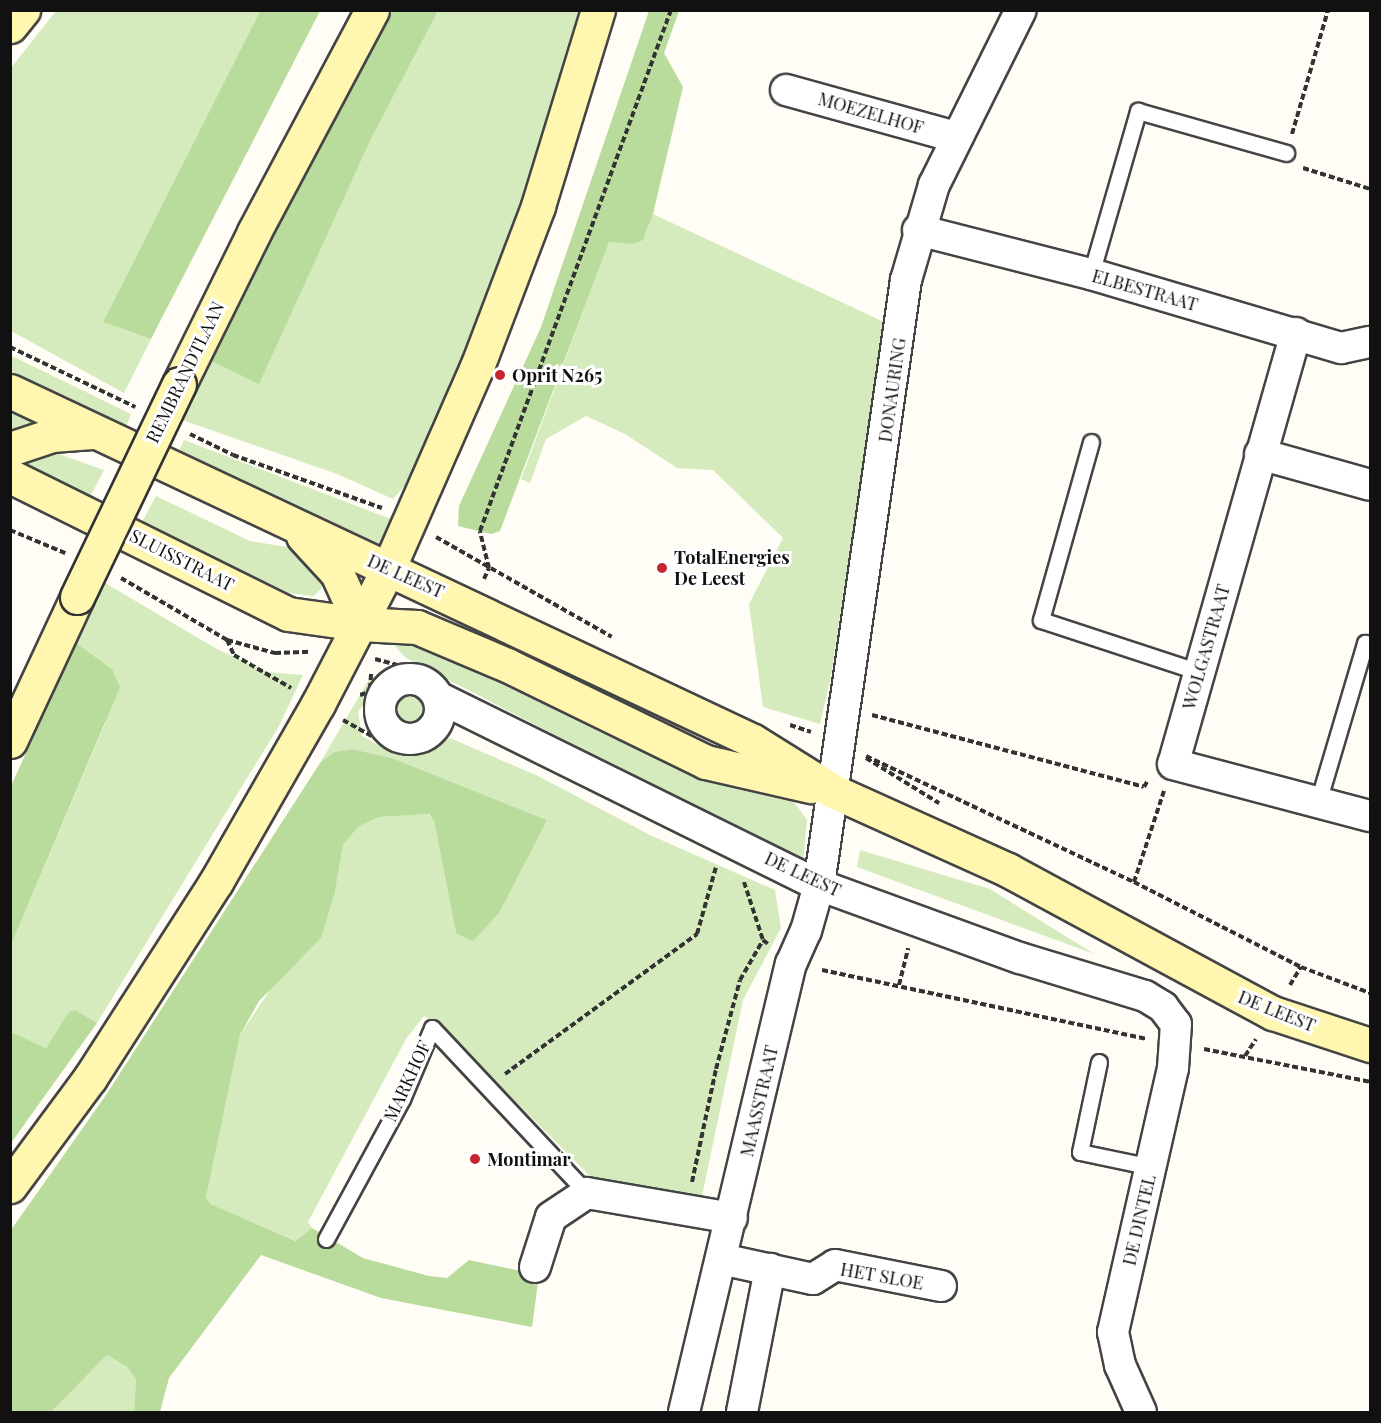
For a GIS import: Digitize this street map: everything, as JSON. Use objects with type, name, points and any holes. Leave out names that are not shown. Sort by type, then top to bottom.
[{"type":"main road","points":[[10,27],[23,10]]},
{"type":"main road","name":"REMBRANDTLAAN","points":[[10,741],[179,384],[254,232],[372,10]]},
{"type":"main road","points":[[10,1186],[90,1078],[216,882],[360,624],[389,567],[477,367],[538,206],[598,10]]},
{"type":"main road","points":[[10,391],[297,529],[337,573],[360,624]]},
{"type":"main road","points":[[10,449],[51,435],[93,432]]},
{"type":"main road","name":"SLUISSTRAAT","points":[[10,476],[288,614],[360,624]]},
{"type":"main road","name":"DE LEEST","points":[[297,529],[389,567],[753,741],[833,791],[1008,870],[1273,1013],[1371,1045]]},
{"type":"main road","name":"DE LEEST","points":[[360,624],[417,627],[507,665],[706,762],[833,791]]},
{"type":"street","name":"DONAURING","points":[[833,791],[838,742],[906,280],[918,230],[955,137],[1021,10]]},
{"type":"street","name":"MOEZELHOF","points":[[786,90],[955,137]]},
{"type":"street","name":"ELBESTRAAT","points":[[918,230],[1091,274],[1341,348],[1371,342]]},
{"type":"street","name":"WOLGASTRAAT","points":[[1173,764],[1296,333]]},
{"type":"street","points":[[1260,453],[1371,485]]},
{"type":"street","name":"DE LEEST","points":[[438,697],[725,836],[819,885],[1020,957],[1145,996],[1163,1007],[1175,1034]]},
{"type":"street","points":[[1173,764],[1371,816]]},
{"type":"street","name":"MAASSTRAAT","points":[[684,1413],[791,964],[806,931],[819,885],[833,791]]},
{"type":"street","name":"DE DINTEL","points":[[1141,1413],[1120,1365],[1113,1332],[1173,1068],[1175,1034]]},
{"type":"street","points":[[535,1267],[551,1217],[587,1193],[686,1212],[732,1218]]},
{"type":"street","name":"HET SLOE","points":[[721,1259],[813,1279],[835,1265],[941,1286]]},
{"type":"street","points":[[742,1413],[770,1269]]},
{"type":"lane","points":[[1091,274],[1138,111],[1286,153]]},
{"type":"lane","points":[[1091,442],[1041,620],[1199,672]]},
{"type":"lane","points":[[1318,802],[1365,643],[1371,645]]},
{"type":"lane","name":"MARKHOF","points":[[326,1239],[402,1099],[432,1028],[587,1193]]},
{"type":"lane","points":[[1099,1062],[1080,1152],[1152,1167]]},
{"type":"path","points":[[489,568],[480,531],[671,10]]},
{"type":"path","points":[[1328,10],[1284,162],[1371,189]]},
{"type":"path","points":[[10,347],[138,409]]},
{"type":"path","points":[[180,429],[233,455],[369,502],[409,522]]},
{"type":"path","points":[[844,708],[1143,787],[1157,763],[1173,764],[1134,882]]},
{"type":"path","points":[[838,742],[1134,882],[1301,967],[1371,993]]},
{"type":"path","points":[[488,1087],[697,934],[725,836]]},
{"type":"path","points":[[740,873],[763,940],[791,964],[1175,1034],[1371,1082]]},
{"type":"path","points":[[899,985],[915,919]]},
{"type":"path","points":[[686,1212],[716,1069],[740,980],[763,940]]},
{"type":"green space","points":[[56,11],[260,11],[103,322],[151,339],[124,393],[11,331],[10,69]]},
{"type":"green space","points":[[260,11],[320,11],[151,339],[103,322]]},
{"type":"green space","points":[[393,11],[438,11],[371,139],[259,384],[211,361],[256,267]]},
{"type":"green space","points":[[438,11],[584,11],[527,187],[463,361],[415,474],[393,499],[337,474],[182,420],[211,361],[259,383],[371,139]]},
{"type":"green space","points":[[649,11],[679,11],[664,53],[683,87],[653,214],[643,240],[632,244],[609,242],[500,531],[491,534],[458,526],[459,506],[541,327]]},
{"type":"green space","points":[[653,214],[884,322],[831,676],[820,724],[763,707],[749,604],[783,538],[713,470],[677,468],[625,434],[586,416],[546,439],[530,483],[521,479],[609,241],[643,240]]},
{"type":"green space","points":[[10,355],[131,414],[125,429],[11,373]]},
{"type":"green space","points":[[11,409],[43,425],[11,432]]},
{"type":"green space","points":[[184,440],[396,521],[382,552],[177,455]]},
{"type":"green space","points":[[50,451],[104,470],[90,497],[15,460]]},
{"type":"green space","points":[[156,496],[250,541],[300,549],[325,579],[321,589],[313,596],[289,593],[142,522]]},
{"type":"green space","points":[[105,583],[217,649],[268,672],[303,675],[279,726],[97,1023],[75,1010],[46,1048],[11,1032],[11,945],[105,724],[112,669],[76,643]]},
{"type":"green space","points":[[391,642],[425,644],[603,734],[673,762],[794,802],[807,820],[803,863],[406,658]]},
{"type":"green space","points":[[76,643],[112,669],[120,687],[11,945],[11,786]]},
{"type":"green space","points":[[371,676],[399,681],[374,692],[358,712],[362,736],[390,752],[421,755],[450,738],[538,776],[650,835],[775,890],[781,928],[743,1000],[701,1201],[598,1184],[440,1026],[424,1016],[406,1039],[308,1222],[312,1228],[303,1239],[297,1241],[209,1204],[206,1198],[240,1035],[335,892],[343,845],[358,827],[379,817],[428,814],[434,821],[456,933],[547,820],[392,758],[352,749],[334,752],[320,763]]},
{"type":"green space","points":[[408,691],[421,696],[426,709],[421,722],[408,727],[395,722],[390,709],[395,696]]},
{"type":"green space","points":[[352,749],[392,758],[547,820],[499,913],[473,941],[456,933],[434,821],[429,814],[379,817],[358,827],[343,845],[335,892],[321,938],[259,1001],[240,1035],[206,1198],[210,1204],[296,1241],[312,1228],[363,1258],[429,1276],[447,1278],[469,1260],[539,1275],[532,1327],[381,1298],[261,1255],[169,1378],[160,1412],[134,1412],[136,1379],[127,1367],[107,1355],[51,1412],[11,1412],[11,1230],[106,1095],[320,763],[334,752]]},
{"type":"green space","points":[[860,850],[990,889],[1094,954],[857,867]]},
{"type":"green space","points":[[75,1010],[97,1023],[11,1143],[11,1032],[46,1048],[69,1012]]},
{"type":"green space","points":[[107,1355],[127,1367],[136,1379],[134,1412],[51,1412]]},
{"type":"place","name":"Oprit N265","points":[[500,375]]},
{"type":"place","name":"TotalEnergies De Leest","points":[[662,568]]},
{"type":"place","name":"Montimar","points":[[475,1159]]}]
